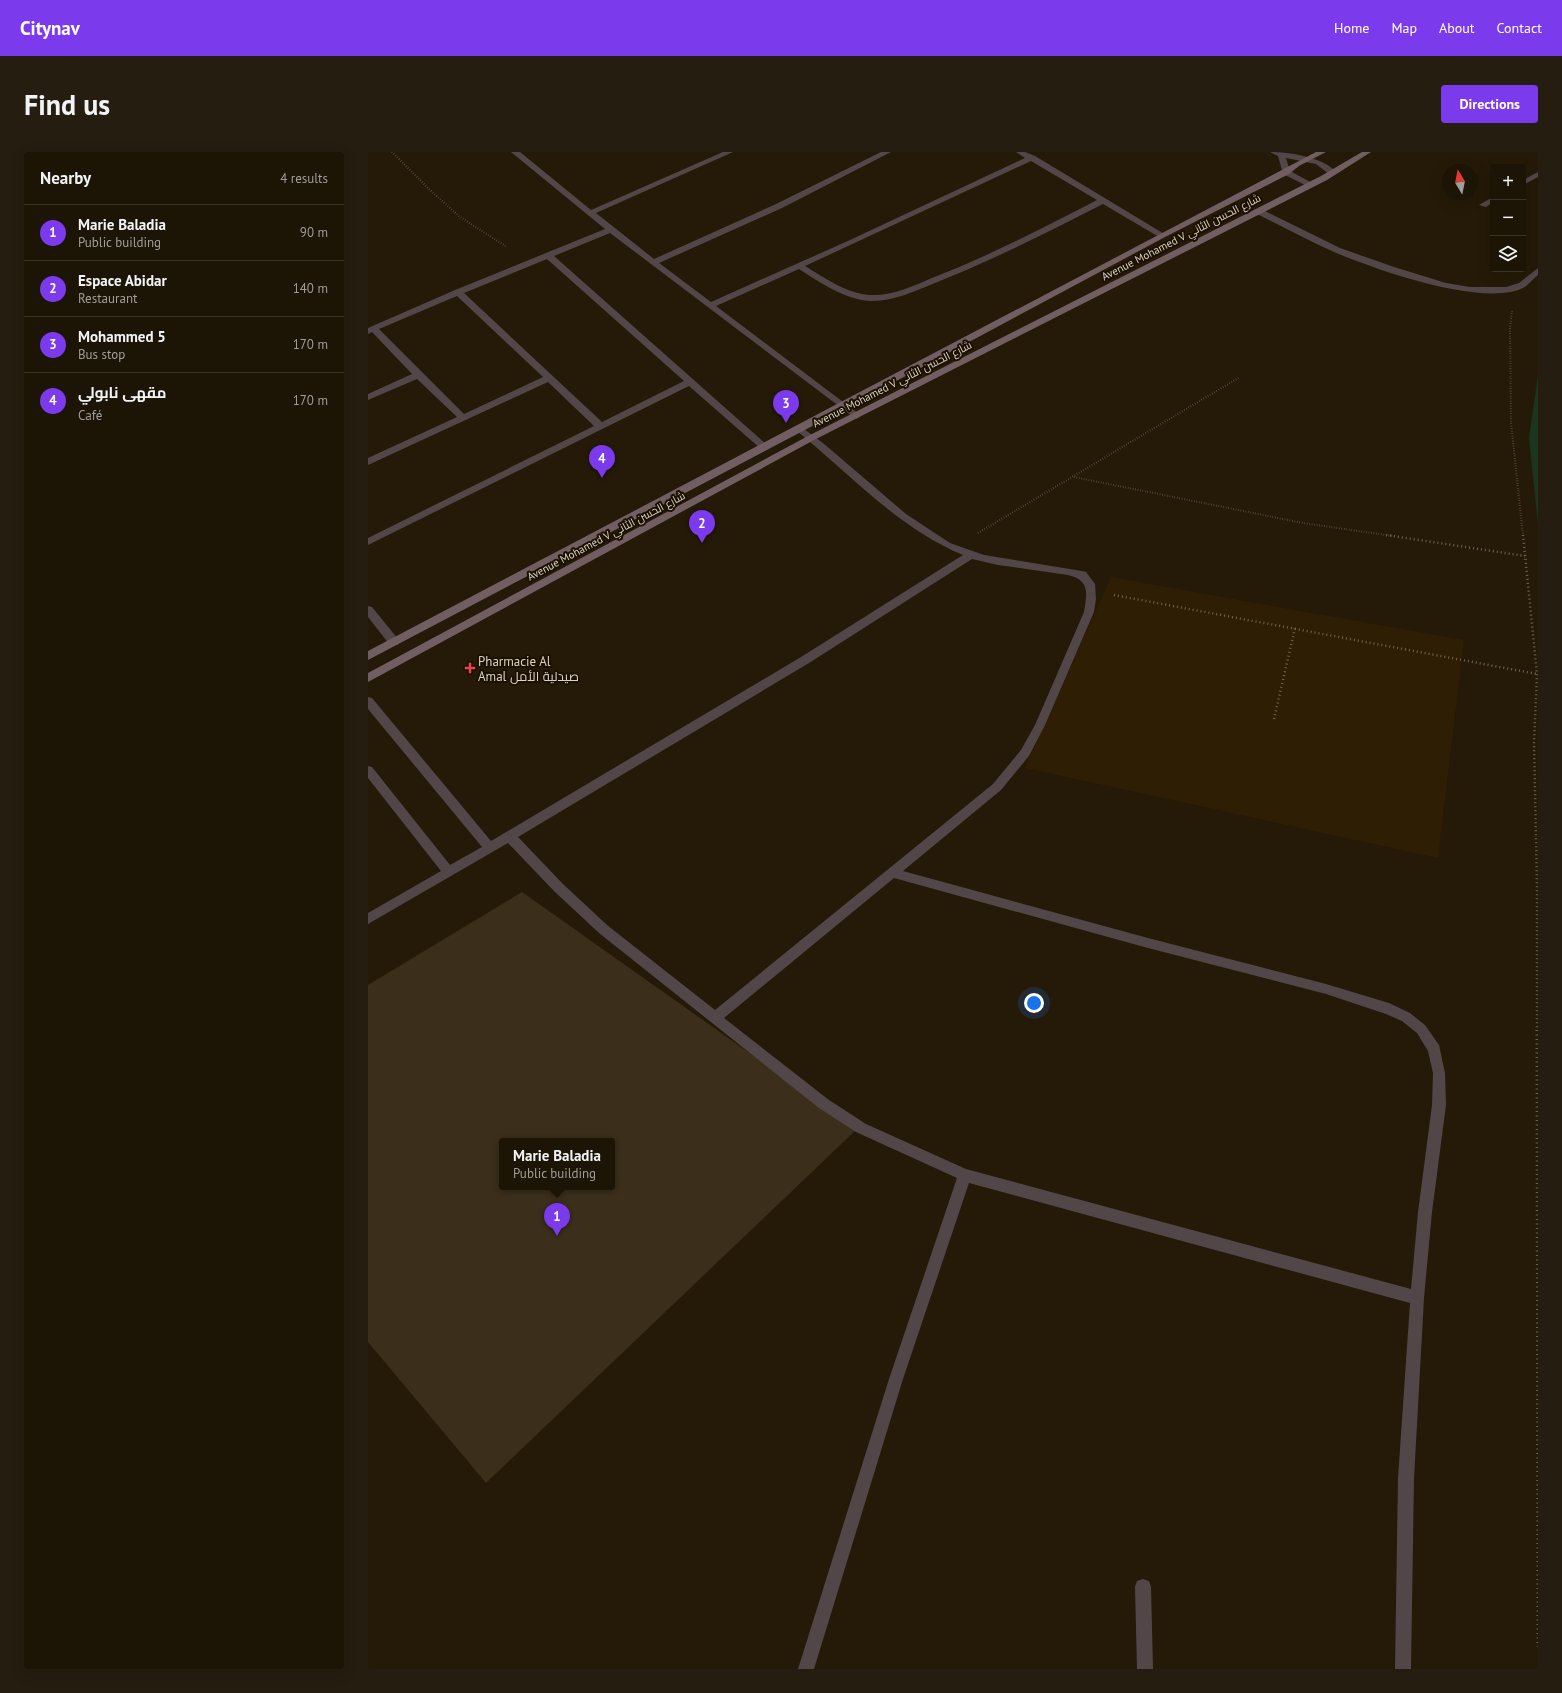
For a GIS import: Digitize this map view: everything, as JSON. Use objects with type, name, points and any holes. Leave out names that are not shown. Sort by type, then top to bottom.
[{"type":"main road","name":"Avenue Mohamed V شارع الحسن الثاني","points":[[368,656],[800,429],[1162,235],[1286,172],[1296,164],[1322,152]]},
{"type":"main road","name":"Avenue Mohamed V شارع الحسن الثاني","points":[[368,678],[812,438],[1324,178],[1367,152]]},
{"type":"street","points":[[515,152],[611,230],[856,416]]},
{"type":"street","points":[[590,213],[729,152]]},
{"type":"street","points":[[654,262],[779,206],[887,152]]},
{"type":"street","points":[[1020,152],[1162,235]]},
{"type":"street","points":[[1278,154],[1310,158],[1323,164],[1332,172]]},
{"type":"street","points":[[1278,154],[1286,172],[1297,179],[1310,184]]},
{"type":"street","points":[[711,305],[1032,158]]},
{"type":"street","points":[[1526,180],[1538,174]]},
{"type":"street","points":[[1483,205],[1491,200]]},
{"type":"street","points":[[799,266],[836,287],[855,295],[872,298],[894,295],[936,280],[973,264],[1102,201]]},
{"type":"street","points":[[1258,211],[1337,250],[1427,281],[1470,290],[1495,290],[1515,288],[1538,270]]},
{"type":"street","points":[[462,417],[371,330],[458,292],[611,230]]},
{"type":"street","points":[[549,256],[764,447]]},
{"type":"street","points":[[458,292],[600,426]]},
{"type":"street","points":[[368,397],[418,375]]},
{"type":"street","points":[[368,462],[548,378]]},
{"type":"street","points":[[368,542],[690,382]]},
{"type":"street","points":[[716,1017],[997,787],[1025,753],[1040,725],[1077,643],[1089,612],[1092,590],[1087,579],[1082,575],[972,555],[954,548],[895,511],[800,429]]},
{"type":"street","points":[[368,919],[489,847],[510,837],[805,660],[972,555]]},
{"type":"street","points":[[368,610],[394,642]]},
{"type":"street","points":[[368,701],[489,847]]},
{"type":"street","points":[[368,770],[448,871]]},
{"type":"street","points":[[510,837],[559,888],[603,929],[824,1104],[861,1128],[965,1175],[1417,1298]]},
{"type":"street","points":[[892,873],[1148,943],[1326,989],[1389,1009],[1406,1017],[1421,1029],[1434,1049],[1439,1073],[1439,1105],[1425,1212],[1417,1298],[1406,1478],[1403,1669]]},
{"type":"street","points":[[806,1669],[896,1379],[965,1175]]},
{"type":"street","points":[[1143,1587],[1145,1669]]},
{"type":"path","points":[[392,152],[435,196],[452,210],[472,226],[498,240],[528,264]]},
{"type":"path","points":[[1515,288],[1510,327],[1511,422],[1537,674],[1534,742],[1537,887],[1538,1647]]},
{"type":"path","points":[[954,548],[1240,377]]},
{"type":"path","points":[[1074,477],[1303,523],[1526,556]]},
{"type":"path","points":[[1092,590],[1537,674]]},
{"type":"path","points":[[1274,719],[1295,628]]},
{"type":"shaded area","points":[[1111,577],[1464,640],[1438,858],[1025,768]]},
{"type":"green space","points":[[1538,375],[1538,524],[1529,438]]},
{"type":"building","points":[[522,892],[857,1129],[486,1483],[368,1342],[368,985]]},
{"type":"place","name":"Mohammed 5","points":[[786,423]]},
{"type":"place","name":"مقهى نابولي","points":[[602,478]]},
{"type":"place","name":"Espace Abidar","points":[[702,543]]},
{"type":"place","name":"Pharmacie Al Amal صيدلية الأمل","points":[[470,668]]},
{"type":"place","name":"Marie Baladia","points":[[557,1236]]}]
